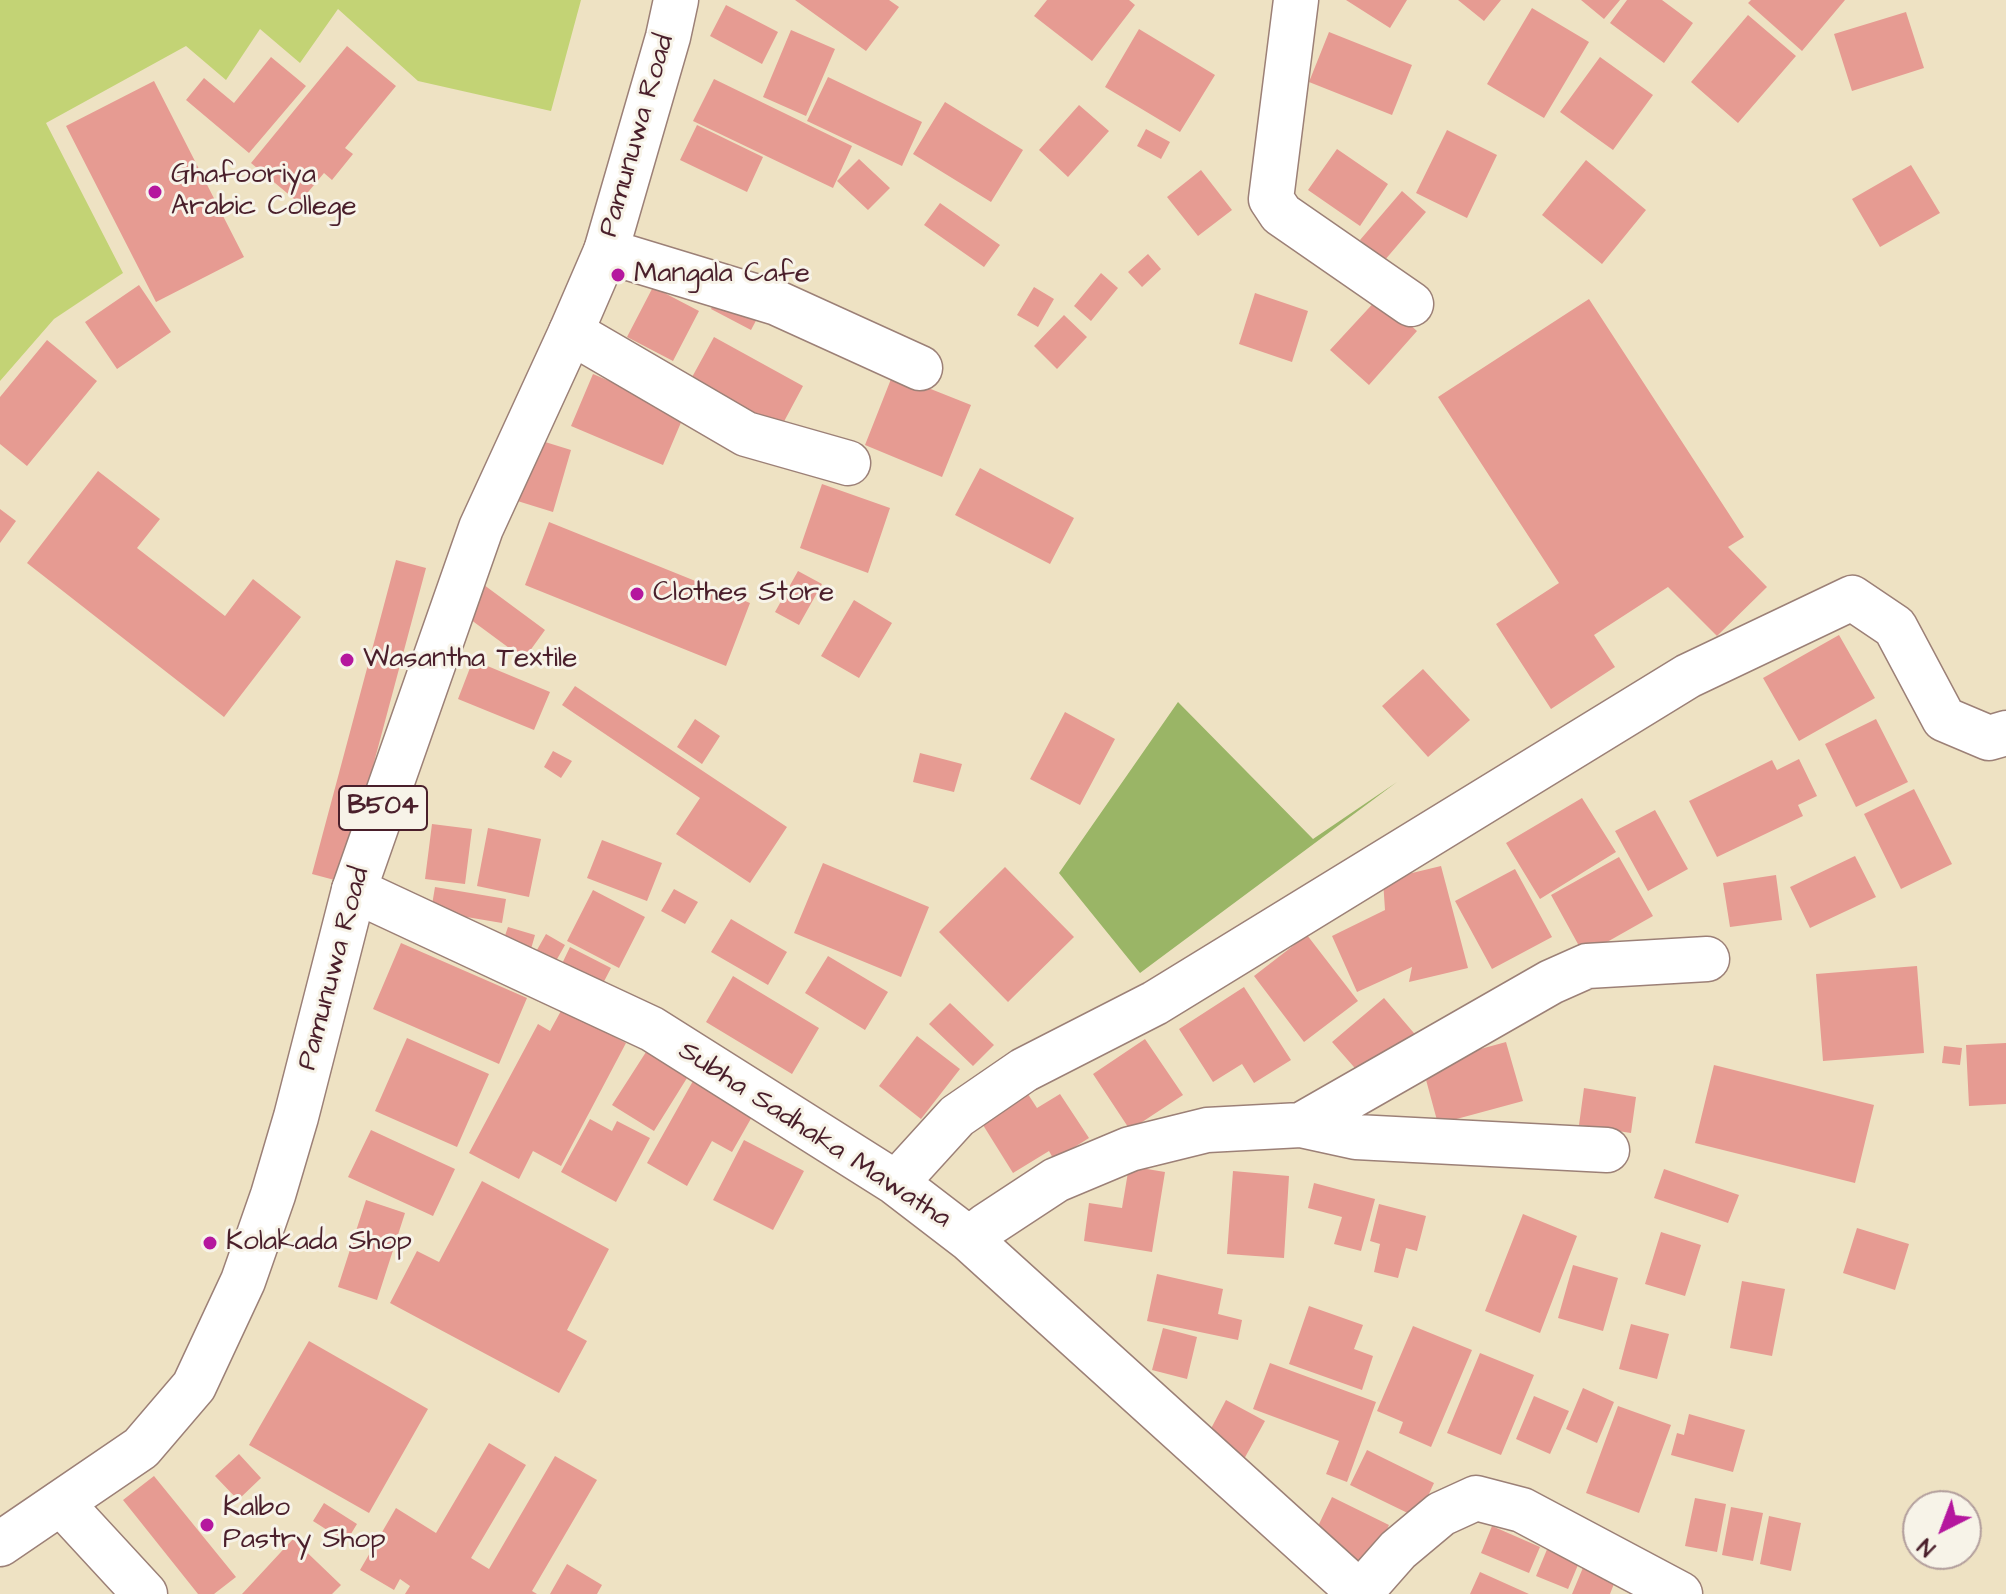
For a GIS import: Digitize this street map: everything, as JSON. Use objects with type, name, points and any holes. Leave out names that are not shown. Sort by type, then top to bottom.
[{"type":"street","name":"Pamunuwa Road","points":[[7,1531],[61,1503],[141,1448],[194,1386],[243,1281],[296,1117],[354,890],[481,528],[606,251],[676,0]]},
{"type":"street","points":[[1296,0],[1271,199],[1281,214],[1411,304]]},
{"type":"street","points":[[606,251],[777,303],[920,368]]},
{"type":"street","points":[[571,332],[746,434],[848,463]]},
{"type":"street","points":[[896,1183],[957,1116],[1024,1070],[1155,1003],[1688,676],[1852,598],[1895,627],[1944,719],[1989,738],[2006,733]]},
{"type":"street","name":"Subha Sadhaka Mawatha","points":[[354,890],[652,1029],[896,1183],[969,1239],[1360,1594]]},
{"type":"street","points":[[1301,1125],[1551,982],[1587,966],[1707,959]]},
{"type":"street","points":[[969,1239],[1056,1180],[1130,1149],[1207,1130],[1301,1125],[1356,1137],[1607,1150]]},
{"type":"street","points":[[1360,1594],[1398,1550],[1441,1514],[1476,1498],[1522,1510],[1680,1594]]},
{"type":"street","points":[[61,1503],[145,1594]]},
{"type":"green space","points":[[0,0],[581,0],[551,111],[418,81],[338,9],[300,63],[260,29],[226,80],[186,46],[46,123],[123,273],[54,319],[0,381]]},
{"type":"green space","points":[[1178,702],[1313,839],[1397,782],[1140,973],[1059,873]]},
{"type":"building","points":[[795,0],[889,0],[899,7],[866,51]]},
{"type":"building","points":[[1047,0],[1129,0],[1135,5],[1092,61],[1034,16]]},
{"type":"building","points":[[1346,0],[1407,0],[1390,28]]},
{"type":"building","points":[[1458,0],[1501,0],[1484,21]]},
{"type":"building","points":[[1581,0],[1620,0],[1604,19]]},
{"type":"building","points":[[1627,0],[1662,0],[1693,23],[1664,63],[1610,23]]},
{"type":"building","points":[[1751,0],[1845,0],[1802,51],[1748,3]]},
{"type":"building","points":[[726,5],[778,32],[762,64],[710,36]]},
{"type":"building","points":[[1532,8],[1589,42],[1544,118],[1487,84]]},
{"type":"building","points":[[1906,12],[1924,68],[1852,91],[1834,34]]},
{"type":"building","points":[[1748,15],[1796,56],[1738,123],[1691,82]]},
{"type":"building","points":[[1139,29],[1215,75],[1180,132],[1105,87]]},
{"type":"building","points":[[791,30],[835,49],[806,116],[763,97]]},
{"type":"building","points":[[1329,32],[1412,65],[1392,115],[1309,82]]},
{"type":"building","points":[[347,46],[396,86],[345,148],[353,154],[332,180],[324,173],[299,203],[251,163]]},
{"type":"building","points":[[271,57],[306,86],[249,153],[186,100],[204,78],[234,103]]},
{"type":"building","points":[[1600,57],[1653,95],[1613,150],[1560,112]]},
{"type":"building","points":[[828,77],[922,122],[902,166],[807,121]]},
{"type":"building","points":[[714,79],[852,146],[833,188],[693,121]]},
{"type":"building","name":"Ghafooriya Arabic College","points":[[154,81],[244,257],[156,302],[66,126]]},
{"type":"building","points":[[945,102],[1023,150],[991,202],[913,154]]},
{"type":"building","points":[[1079,105],[1109,131],[1068,177],[1039,150]]},
{"type":"building","points":[[697,125],[763,157],[747,192],[680,160]]},
{"type":"building","points":[[1146,129],[1170,142],[1161,159],[1137,146]]},
{"type":"building","points":[[1447,130],[1497,155],[1467,218],[1416,193]]},
{"type":"building","points":[[1337,149],[1388,184],[1360,226],[1308,190]]},
{"type":"building","points":[[859,159],[890,188],[868,210],[837,181]]},
{"type":"building","points":[[1586,160],[1646,210],[1602,264],[1542,215]]},
{"type":"building","points":[[1911,165],[1940,213],[1880,247],[1852,199]]},
{"type":"building","points":[[1201,170],[1232,210],[1198,236],[1167,197]]},
{"type":"building","points":[[1402,191],[1426,212],[1384,261],[1360,240]]},
{"type":"building","points":[[940,203],[1000,245],[984,267],[924,225]]},
{"type":"building","points":[[1148,254],[1161,269],[1142,287],[1128,272]]},
{"type":"building","points":[[1101,273],[1118,288],[1091,321],[1074,306]]},
{"type":"building","points":[[139,285],[171,332],[117,369],[85,322]]},
{"type":"building","points":[[653,287],[699,311],[673,361],[627,337]]},
{"type":"building","points":[[1034,287],[1054,299],[1038,327],[1017,315]]},
{"type":"building","points":[[1255,293],[1308,311],[1292,362],[1239,344]]},
{"type":"building","points":[[719,294],[759,315],[751,330],[711,309]]},
{"type":"building","points":[[1379,297],[1417,331],[1369,385],[1330,350]]},
{"type":"building","points":[[1589,299],[1744,537],[1728,547],[1767,587],[1717,636],[1668,587],[1594,635],[1615,667],[1551,709],[1496,624],[1559,583],[1438,397]]},
{"type":"building","points":[[1064,315],[1087,337],[1057,369],[1034,346]]},
{"type":"building","points":[[714,337],[803,386],[780,429],[691,379]]},
{"type":"building","points":[[47,340],[97,381],[27,466],[0,444],[0,397]]},
{"type":"building","points":[[593,374],[685,413],[663,465],[571,426]]},
{"type":"building","points":[[893,374],[971,405],[942,477],[865,445]]},
{"type":"building","points":[[529,437],[571,450],[553,512],[511,499]]},
{"type":"building","points":[[980,468],[1074,518],[1050,564],[955,515]]},
{"type":"building","points":[[98,471],[160,519],[137,548],[225,616],[253,579],[301,617],[224,717],[27,563]]},
{"type":"building","points":[[822,484],[890,508],[868,573],[800,548]]},
{"type":"building","points":[[0,509],[16,521],[0,543]]},
{"type":"building","name":"Clothes Store","points":[[549,522],[750,603],[726,666],[525,585]]},
{"type":"building","points":[[396,560],[426,568],[342,882],[312,874]]},
{"type":"building","points":[[798,571],[822,584],[799,625],[775,612]]},
{"type":"building","points":[[480,582],[545,630],[524,659],[459,611]]},
{"type":"building","points":[[854,600],[892,623],[859,678],[821,656]]},
{"type":"building","points":[[1839,635],[1875,698],[1799,741],[1763,678]]},
{"type":"building","points":[[473,660],[550,692],[534,730],[458,699]]},
{"type":"building","points":[[1423,669],[1470,720],[1428,757],[1382,706]]},
{"type":"building","points":[[575,686],[787,827],[750,883],[676,834],[700,798],[562,705]]},
{"type":"building","points":[[1065,712],[1115,739],[1080,805],[1030,779]]},
{"type":"building","points":[[695,719],[720,736],[702,764],[677,747]]},
{"type":"building","points":[[1876,719],[1908,782],[1856,807],[1825,744]]},
{"type":"building","points":[[553,751],[572,761],[561,778],[544,767]]},
{"type":"building","points":[[920,753],[962,764],[954,792],[913,782]]},
{"type":"building","points":[[1799,759],[1817,796],[1798,805],[1803,816],[1717,857],[1689,801],[1772,760],[1777,770]]},
{"type":"building","points":[[1914,789],[1952,864],[1901,889],[1864,814]]},
{"type":"building","points":[[1582,798],[1616,852],[1540,899],[1506,843]]},
{"type":"building","points":[[1655,810],[1688,869],[1648,891],[1615,831]]},
{"type":"building","points":[[432,824],[472,829],[465,884],[425,879]]},
{"type":"building","points":[[488,828],[541,839],[529,897],[477,886]]},
{"type":"building","points":[[602,840],[662,863],[647,901],[587,878]]},
{"type":"building","points":[[1855,856],[1876,897],[1810,928],[1790,887]]},
{"type":"building","points":[[1619,857],[1653,916],[1584,955],[1551,895]]},
{"type":"building","points":[[823,863],[929,907],[901,977],[794,933]]},
{"type":"building","points":[[1441,866],[1468,968],[1409,982],[1412,967],[1357,992],[1332,936],[1385,910],[1383,880]]},
{"type":"building","points":[[1005,867],[1074,937],[1008,1002],[939,932]]},
{"type":"building","points":[[1515,869],[1552,937],[1492,969],[1455,901]]},
{"type":"building","points":[[1776,875],[1782,920],[1730,927],[1723,883]]},
{"type":"building","points":[[435,887],[506,899],[502,923],[431,911]]},
{"type":"building","points":[[674,889],[698,902],[685,924],[661,911]]},
{"type":"building","points":[[593,890],[645,917],[619,968],[567,941]]},
{"type":"building","points":[[731,919],[787,952],[768,985],[711,952]]},
{"type":"building","points":[[508,927],[535,935],[529,956],[501,947]]},
{"type":"building","points":[[546,934],[565,945],[552,968],[533,957]]},
{"type":"building","points":[[1307,935],[1358,1001],[1304,1042],[1254,976]]},
{"type":"building","points":[[401,943],[527,998],[499,1064],[373,1009]]},
{"type":"building","points":[[570,947],[611,968],[599,991],[559,970]]},
{"type":"building","points":[[828,956],[888,992],[865,1030],[805,993]]},
{"type":"building","points":[[1917,966],[1924,1053],[1823,1061],[1816,974]]},
{"type":"building","points":[[733,976],[819,1028],[792,1074],[706,1022]]},
{"type":"building","points":[[1244,987],[1291,1060],[1254,1083],[1242,1064],[1213,1082],[1179,1029]]},
{"type":"building","points":[[1384,998],[1419,1039],[1368,1083],[1332,1042]]},
{"type":"building","points":[[950,1003],[994,1045],[973,1066],[929,1024]]},
{"type":"building","points":[[562,1009],[626,1043],[561,1166],[533,1151],[519,1179],[469,1153],[538,1024],[550,1031]]},
{"type":"building","points":[[917,1036],[960,1069],[921,1119],[879,1086]]},
{"type":"building","points":[[407,1038],[489,1074],[457,1147],[375,1111]]},
{"type":"building","points":[[1145,1039],[1183,1095],[1130,1130],[1093,1074]]},
{"type":"building","points":[[1506,1042],[1523,1101],[1438,1124],[1422,1065]]},
{"type":"building","points":[[2006,1043],[2006,1104],[1969,1106],[1966,1045]]},
{"type":"building","points":[[1944,1046],[1962,1048],[1960,1065],[1942,1063]]},
{"type":"building","points":[[646,1052],[687,1078],[654,1131],[612,1105]]},
{"type":"building","points":[[1714,1065],[1874,1105],[1855,1183],[1695,1143]]},
{"type":"building","points":[[693,1081],[753,1115],[732,1152],[712,1141],[687,1186],[647,1163]]},
{"type":"building","points":[[1024,1088],[1037,1108],[1060,1094],[1089,1138],[1054,1160],[1049,1151],[1013,1173],[978,1117]]},
{"type":"building","points":[[1584,1088],[1636,1097],[1631,1133],[1579,1125]]},
{"type":"building","points":[[590,1119],[612,1131],[617,1121],[650,1138],[616,1202],[561,1172]]},
{"type":"building","points":[[371,1130],[455,1169],[433,1216],[348,1177]]},
{"type":"building","points":[[744,1140],[804,1171],[773,1230],[713,1200]]},
{"type":"building","points":[[1129,1166],[1165,1172],[1152,1252],[1084,1241],[1089,1203],[1122,1208]]},
{"type":"building","points":[[1664,1169],[1739,1195],[1728,1223],[1654,1198]]},
{"type":"building","points":[[1233,1171],[1289,1176],[1284,1258],[1227,1254]]},
{"type":"building","points":[[482,1181],[609,1249],[567,1330],[587,1341],[559,1393],[390,1303],[417,1251],[439,1262]]},
{"type":"building","points":[[1314,1183],[1375,1199],[1361,1251],[1334,1244],[1342,1217],[1308,1208]]},
{"type":"building","points":[[366,1200],[405,1213],[377,1300],[338,1287]]},
{"type":"building","points":[[1379,1204],[1426,1216],[1417,1251],[1406,1248],[1398,1278],[1374,1272],[1380,1244],[1370,1241]]},
{"type":"building","points":[[1523,1214],[1577,1236],[1540,1333],[1485,1311]]},
{"type":"building","points":[[1857,1228],[1909,1244],[1895,1290],[1843,1273]]},
{"type":"building","points":[[1661,1232],[1701,1245],[1685,1296],[1645,1284]]},
{"type":"building","points":[[1573,1265],[1618,1278],[1603,1331],[1558,1318]]},
{"type":"building","points":[[1157,1274],[1223,1289],[1218,1314],[1242,1320],[1238,1340],[1147,1321]]},
{"type":"building","points":[[1742,1281],[1785,1289],[1772,1356],[1730,1348]]},
{"type":"building","points":[[1309,1306],[1363,1325],[1354,1349],[1373,1356],[1362,1390],[1289,1364]]},
{"type":"building","points":[[1631,1324],[1669,1334],[1657,1379],[1619,1369]]},
{"type":"building","points":[[1413,1326],[1472,1350],[1431,1447],[1399,1433],[1403,1422],[1377,1411]]},
{"type":"building","points":[[1163,1328],[1197,1337],[1187,1379],[1152,1370]]},
{"type":"building","points":[[309,1341],[428,1409],[369,1513],[249,1445]]},
{"type":"building","points":[[1480,1353],[1534,1375],[1501,1455],[1447,1433]]},
{"type":"building","points":[[1270,1363],[1376,1402],[1347,1482],[1326,1474],[1339,1441],[1253,1409]]},
{"type":"building","points":[[1583,1388],[1614,1402],[1597,1443],[1566,1429]]},
{"type":"building","points":[[1534,1396],[1569,1411],[1550,1454],[1516,1439]]},
{"type":"building","points":[[1226,1400],[1265,1421],[1243,1461],[1205,1440]]},
{"type":"building","points":[[1618,1406],[1671,1425],[1639,1513],[1586,1493]]},
{"type":"building","points":[[1689,1414],[1745,1430],[1733,1472],[1671,1455],[1677,1433],[1684,1435]]},
{"type":"building","points":[[489,1443],[526,1465],[471,1558],[489,1569],[555,1456],[597,1480],[532,1591],[537,1594],[405,1594],[410,1586],[400,1579],[394,1590],[360,1570],[396,1508],[436,1533]]},
{"type":"building","points":[[1367,1450],[1434,1483],[1418,1518],[1350,1485]]},
{"type":"building","points":[[239,1454],[261,1478],[238,1500],[215,1476]]},
{"type":"building","points":[[154,1476],[236,1577],[214,1594],[198,1594],[123,1500]]},
{"type":"building","points":[[1332,1497],[1389,1525],[1367,1572],[1309,1545]]},
{"type":"building","points":[[1695,1498],[1726,1504],[1717,1552],[1685,1546]]},
{"type":"building","points":[[324,1503],[357,1524],[346,1542],[313,1521]]},
{"type":"building","points":[[1731,1507],[1763,1513],[1753,1561],[1722,1555]]},
{"type":"building","points":[[1769,1516],[1801,1523],[1791,1571],[1760,1564]]},
{"type":"building","points":[[1492,1526],[1540,1547],[1529,1573],[1481,1553]]},
{"type":"building","points":[[1553,1535],[1585,1548],[1568,1589],[1536,1576]]},
{"type":"building","points":[[293,1539],[341,1585],[332,1594],[242,1594]]},
{"type":"building","points":[[1587,1558],[1619,1571],[1610,1594],[1572,1594]]},
{"type":"building","points":[[567,1564],[602,1585],[597,1594],[550,1594]]},
{"type":"building","points":[[1480,1572],[1529,1594],[1470,1594]]},
{"type":"place","name":"Ghafooriya Arabic College","points":[[155,192]]},
{"type":"place","name":"Mangala Cafe","points":[[618,275]]},
{"type":"place","name":"Clothes Store","points":[[637,594]]},
{"type":"place","name":"Wasantha Textile","points":[[347,660]]},
{"type":"place","name":"Kolakada Shop","points":[[210,1243]]},
{"type":"place","name":"Kalbo Pastry Shop","points":[[207,1525]]}]
